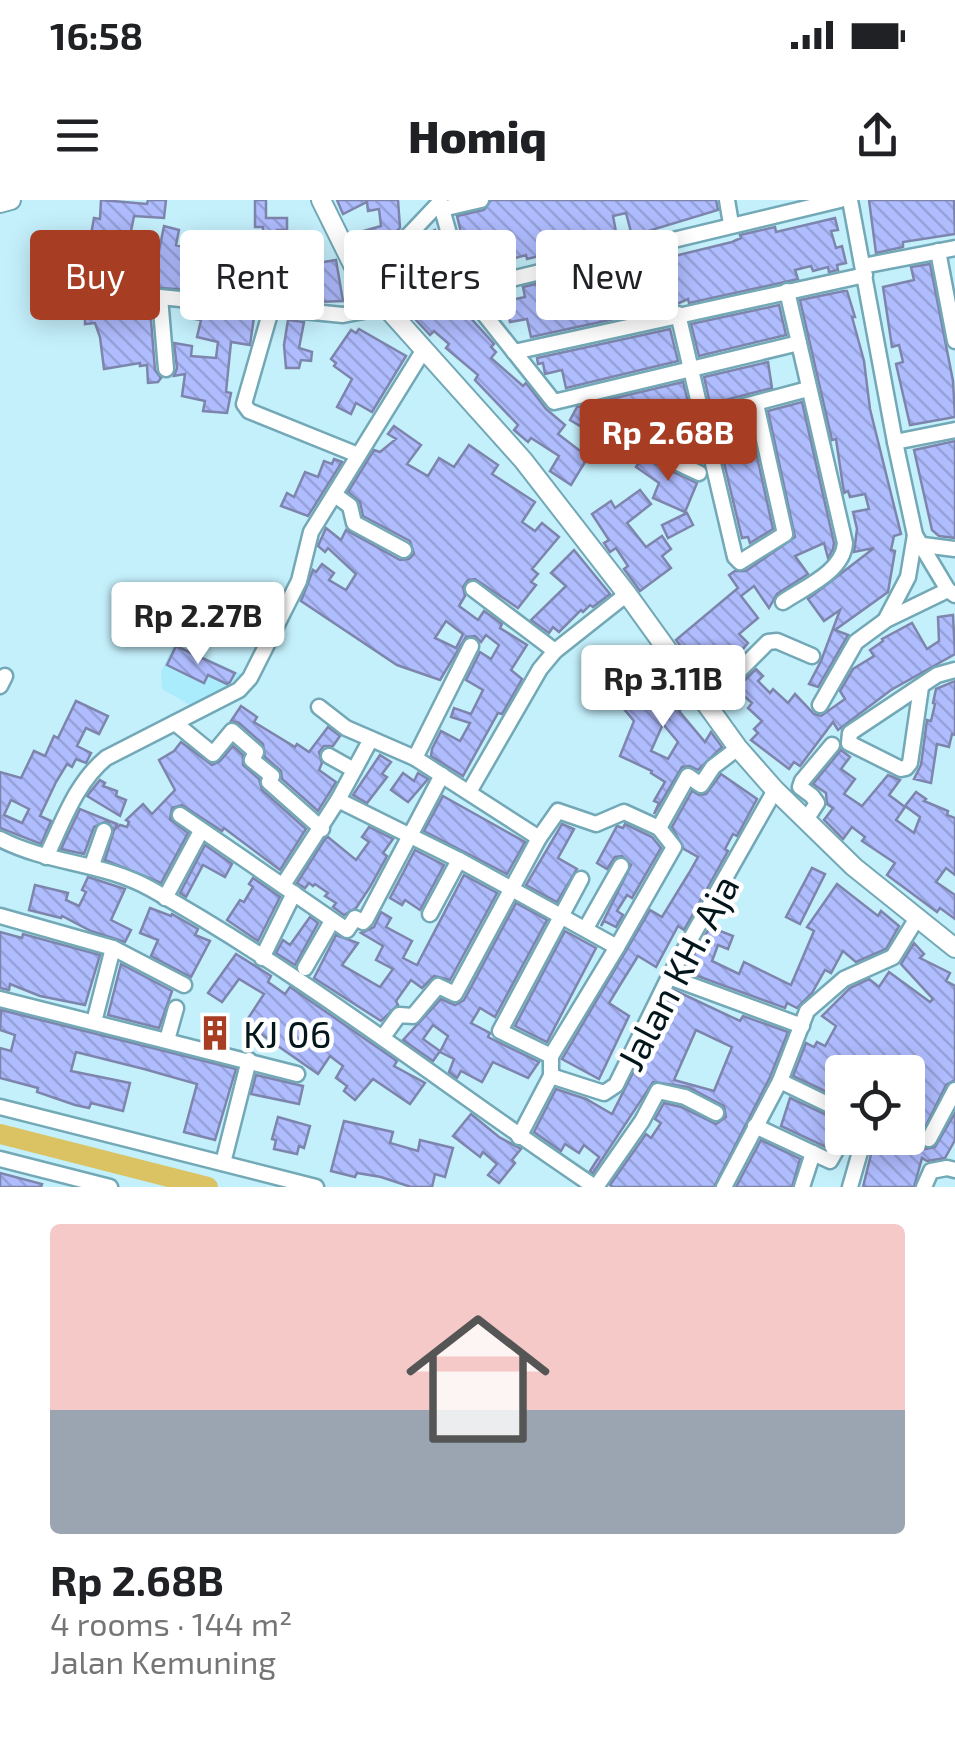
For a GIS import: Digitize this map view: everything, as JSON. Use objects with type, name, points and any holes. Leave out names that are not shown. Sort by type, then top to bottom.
[{"type":"main road","points":[[0,203],[11,200]]},
{"type":"main road","points":[[321,200],[344,247]]},
{"type":"main road","points":[[396,320],[523,460],[627,594],[738,748],[854,867],[917,918],[952,938]]},
{"type":"street","points":[[415,230],[441,204],[481,200]]},
{"type":"street","points":[[727,200],[731,224]]},
{"type":"street","points":[[516,277],[840,200]]},
{"type":"street","points":[[820,706],[856,642],[886,620],[952,592],[919,540],[894,442],[850,200]]},
{"type":"street","points":[[441,204],[448,230]]},
{"type":"street","points":[[756,404],[785,534],[743,562],[735,557],[678,314],[955,248]]},
{"type":"street","points":[[938,251],[955,341]]},
{"type":"street","points":[[784,602],[838,565],[844,555],[844,531],[787,291]]},
{"type":"street","points":[[166,369],[160,297],[180,299]]},
{"type":"street","points":[[268,320],[244,404],[250,410],[358,455]]},
{"type":"street","points":[[489,320],[554,402],[799,342]]},
{"type":"street","points":[[514,352],[652,320]]},
{"type":"street","points":[[46,858],[77,790],[92,770],[106,758],[239,690],[250,678],[300,581],[310,532],[423,351]]},
{"type":"street","points":[[612,440],[808,389]]},
{"type":"street","points":[[656,429],[665,457],[699,472]]},
{"type":"street","points":[[894,442],[955,430]]},
{"type":"street","points":[[334,495],[350,506],[354,524],[404,550]]},
{"type":"street","points":[[919,540],[955,549]]},
{"type":"street","points":[[886,620],[908,576],[919,540]]},
{"type":"street","points":[[908,576],[930,599]]},
{"type":"street","points":[[473,589],[555,651]]},
{"type":"street","points":[[469,792],[523,694],[555,651],[627,594]]},
{"type":"street","points":[[706,703],[768,642],[777,641],[812,656]]},
{"type":"street","points":[[415,758],[471,646]]},
{"type":"street","points":[[921,687],[906,768],[849,743],[850,733],[943,672],[955,670]]},
{"type":"street","points":[[319,707],[346,728],[415,758],[539,838]]},
{"type":"street","points":[[175,722],[213,754],[232,731],[256,752],[252,760],[272,776],[269,782],[322,829]]},
{"type":"street","points":[[262,958],[289,889],[371,739]]},
{"type":"street","points":[[806,820],[817,804],[800,787],[802,781],[832,745]]},
{"type":"street","points":[[659,828],[688,776],[701,784],[713,767],[738,748]]},
{"type":"street","points":[[329,756],[354,770]]},
{"type":"street","points":[[180,814],[347,930],[355,918],[363,922],[366,919],[442,775]]},
{"type":"street","name":"Jalan KH. Aja","points":[[550,1076],[604,1092],[616,1085],[669,977],[776,790]]},
{"type":"street","points":[[338,800],[562,914],[617,947]]},
{"type":"street","points":[[383,1037],[399,1015],[413,1016],[438,986],[455,994],[539,838],[558,811],[596,824],[624,812],[659,828],[674,847],[551,1056],[550,1076],[519,1136]]},
{"type":"street","points":[[92,865],[104,831]]},
{"type":"street","points":[[165,898],[201,831]]},
{"type":"street","points":[[0,839],[46,858],[92,865],[130,878],[165,898],[383,1037],[596,1187],[642,1122],[658,1091],[674,1092],[716,1113]]},
{"type":"street","points":[[430,914],[459,860]]},
{"type":"street","points":[[586,928],[621,866]]},
{"type":"street","points":[[551,1056],[500,1031],[580,879]]},
{"type":"street","points":[[0,916],[112,948],[184,985]]},
{"type":"street","points":[[724,1187],[780,1081],[816,1001],[844,979],[893,957],[917,918]]},
{"type":"street","points":[[305,968],[332,921]]},
{"type":"street","points":[[94,1022],[112,948]]},
{"type":"street","points":[[669,977],[802,1026]]},
{"type":"street","points":[[0,999],[297,1074]]},
{"type":"street","points":[[167,1040],[176,1008]]},
{"type":"street","points":[[222,1163],[249,1060]]},
{"type":"street","points":[[780,1081],[825,1103]]},
{"type":"street","points":[[930,1139],[955,1090]]},
{"type":"street","points":[[0,1107],[316,1187]]},
{"type":"street","points":[[755,1126],[830,1161],[833,1155]]},
{"type":"street","points":[[802,1187],[813,1153]]},
{"type":"street","points":[[850,1187],[859,1155]]},
{"type":"street","points":[[0,1159],[110,1187]]},
{"type":"street","points":[[924,1187],[931,1171],[955,1170]]},
{"type":"shaded area","points":[[174,643],[241,674],[234,689],[190,705],[162,689],[161,672]]},
{"type":"building","points":[[101,200],[147,204],[148,200],[166,200],[164,218],[134,216],[131,230],[92,230],[94,218],[100,219]]},
{"type":"building","points":[[255,200],[266,200],[266,218],[287,218],[287,230],[255,227]]},
{"type":"building","points":[[337,200],[398,200],[400,228],[367,230],[381,226],[379,209],[368,211],[367,202],[343,214]]},
{"type":"building","points":[[491,200],[716,200],[718,210],[652,230],[630,230],[626,213],[613,216],[616,230],[536,230],[536,257],[527,259],[526,255],[516,258],[516,230],[460,230],[457,216],[484,210]]},
{"type":"building","points":[[869,200],[954,200],[955,234],[903,242],[903,247],[876,253]]},
{"type":"building","points":[[835,218],[838,230],[831,231],[836,248],[842,246],[846,263],[829,272],[828,267],[813,271],[811,266],[795,270],[798,279],[678,303],[678,255],[732,242],[740,235],[775,227],[776,232]]},
{"type":"building","points":[[164,226],[179,230],[176,245],[180,246],[180,289],[160,288]]},
{"type":"building","points":[[336,260],[343,301],[324,302],[324,262]]},
{"type":"building","points":[[930,264],[953,381],[955,417],[910,425],[896,364],[903,362],[899,345],[892,347],[883,287],[914,280],[911,267]]},
{"type":"building","points":[[536,284],[536,320],[610,320],[531,337],[527,319],[510,322],[510,320],[516,320],[516,299],[525,297],[523,287]]},
{"type":"building","points":[[847,291],[864,361],[870,409],[901,534],[894,536],[888,592],[835,630],[848,635],[818,687],[809,684],[840,610],[824,621],[808,599],[874,548],[854,552],[857,529],[853,512],[869,509],[865,494],[850,497],[848,491],[844,493],[836,439],[832,440],[800,300]]},
{"type":"building","points":[[779,305],[786,335],[699,356],[691,324]]},
{"type":"building","points":[[85,320],[151,320],[155,370],[161,378],[158,382],[148,383],[147,365],[140,363],[104,369],[95,323],[85,324]]},
{"type":"building","points":[[201,320],[254,320],[250,345],[231,342],[227,413],[203,411],[205,401],[182,396],[185,374],[174,376],[174,343],[192,346],[191,356],[216,358],[218,342],[197,337]]},
{"type":"building","points":[[288,320],[304,322],[299,348],[312,352],[311,361],[301,360],[299,368],[286,368]]},
{"type":"building","points":[[416,320],[472,320],[494,344],[491,347],[496,352],[491,358],[523,386],[526,383],[546,409],[565,425],[558,434],[588,457],[571,485],[550,471],[559,456],[531,438],[528,442],[514,430],[518,425],[475,380],[478,375],[446,348],[449,344],[434,331],[430,335]]},
{"type":"building","points":[[359,329],[406,356],[372,412],[356,403],[351,414],[337,407],[352,379],[331,359],[351,330],[356,333]]},
{"type":"building","points":[[670,329],[678,361],[566,388],[562,370],[545,374],[543,363],[538,364],[537,358]]},
{"type":"building","points":[[768,362],[772,388],[710,404],[704,377]]},
{"type":"building","points":[[683,382],[690,410],[625,427],[620,409],[602,439],[570,420],[577,407],[588,405],[600,412],[598,402]]},
{"type":"building","points":[[802,402],[833,549],[828,558],[824,543],[795,556],[808,574],[777,594],[769,608],[754,586],[741,596],[758,618],[739,634],[748,643],[734,659],[723,648],[698,669],[676,640],[738,588],[729,575],[746,571],[795,537],[768,411]]},
{"type":"building","points":[[748,416],[773,529],[750,543],[748,537],[742,538],[715,425]]},
{"type":"building","points":[[394,426],[421,445],[407,464],[428,476],[439,458],[454,467],[469,445],[498,465],[492,474],[535,502],[522,522],[535,531],[542,523],[559,537],[532,569],[538,574],[531,582],[536,585],[518,608],[475,579],[468,580],[463,587],[465,596],[459,606],[478,620],[484,611],[502,624],[500,628],[527,645],[511,670],[522,679],[463,776],[431,756],[432,749],[441,731],[460,741],[470,723],[451,717],[454,708],[471,714],[483,690],[466,680],[480,652],[491,659],[499,645],[486,635],[481,642],[475,636],[466,637],[440,680],[397,665],[301,601],[313,570],[316,572],[322,564],[334,573],[329,580],[346,590],[356,574],[328,548],[325,552],[318,546],[326,528],[341,540],[346,530],[400,560],[414,554],[410,541],[363,516],[360,502],[348,492],[374,450],[380,452],[396,439],[388,434]],"holes":[[[446,621],[463,634],[456,648],[435,638]]]},
{"type":"building","points":[[955,441],[955,538],[939,536],[932,530],[914,450]]},
{"type":"building","points":[[649,448],[654,458],[648,460],[697,483],[685,512],[653,498],[659,483],[636,467]]},
{"type":"building","points":[[334,459],[342,462],[308,516],[281,506],[287,493],[294,497],[305,472],[318,477],[324,461],[332,464]]},
{"type":"building","points":[[640,490],[651,504],[627,523],[646,547],[662,536],[671,549],[662,556],[671,568],[640,591],[624,569],[628,566],[616,548],[610,552],[604,543],[609,540],[592,514],[611,501],[615,508]]},
{"type":"building","points":[[687,513],[693,525],[668,538],[662,525]]},
{"type":"building","points":[[574,550],[610,594],[593,607],[581,610],[559,632],[553,627],[549,633],[531,620],[566,586],[551,573]]},
{"type":"building","points":[[953,615],[955,654],[891,690],[838,730],[833,722],[800,766],[794,762],[789,769],[751,740],[762,721],[748,708],[752,703],[736,689],[756,669],[763,676],[758,681],[770,693],[773,689],[788,703],[795,694],[821,716],[845,699],[840,691],[853,669],[874,656],[870,650],[882,639],[912,623],[927,649],[939,641],[938,617]]},
{"type":"building","points":[[176,646],[235,673],[230,682],[208,675],[204,683],[167,665]]},
{"type":"building","points":[[661,662],[689,702],[679,711],[705,742],[711,732],[722,747],[698,770],[682,767],[654,814],[659,803],[654,801],[665,782],[652,771],[620,756],[634,721],[619,703]],"holes":[[[663,724],[678,742],[668,759],[651,751]]]},
{"type":"building","points":[[955,681],[955,735],[952,734],[949,747],[937,744],[931,783],[914,779],[921,765],[936,689]]},
{"type":"building","points":[[76,701],[108,716],[99,734],[86,728],[77,746],[91,753],[86,763],[76,759],[72,767],[67,764],[56,782],[40,816],[51,821],[41,844],[0,828],[0,772],[21,778],[34,751],[45,756],[54,736],[58,738]],"holes":[[[11,800],[29,809],[22,823],[4,815]]]},
{"type":"building","points":[[241,706],[257,717],[254,722],[309,752],[328,727],[340,736],[333,746],[324,746],[319,752],[319,770],[336,782],[318,811],[282,779],[281,771],[265,757],[263,744],[239,723],[231,721]]},
{"type":"building","points":[[181,742],[212,765],[233,746],[243,755],[243,765],[259,779],[262,790],[306,829],[280,870],[224,828],[222,831],[182,805],[172,808],[170,819],[188,833],[161,883],[105,860],[114,830],[107,821],[94,827],[84,854],[61,849],[80,809],[117,824],[115,829],[120,825],[127,827],[126,820],[143,804],[152,814],[175,790],[159,760]]},
{"type":"building","points":[[841,750],[850,757],[841,769],[855,779],[844,794],[862,806],[888,775],[900,780],[889,795],[905,807],[896,820],[914,833],[920,817],[905,806],[916,792],[924,801],[955,818],[955,875],[946,868],[936,882],[955,895],[955,919],[940,908],[937,912],[887,875],[895,863],[862,841],[865,837],[852,827],[843,839],[824,820],[833,808],[827,804],[826,793],[813,784]]},
{"type":"building","points":[[380,755],[391,762],[382,774],[387,777],[367,803],[353,795]]},
{"type":"building","points":[[403,773],[414,781],[418,773],[428,779],[408,802],[391,790]]},
{"type":"building","points":[[721,774],[757,799],[737,836],[733,834],[725,849],[728,851],[684,930],[678,926],[656,967],[638,956],[609,1003],[629,1016],[599,1079],[562,1059],[650,910],[662,917],[698,857],[684,849],[672,827],[692,791],[706,794]]},
{"type":"building","points":[[100,780],[126,800],[120,816],[87,796]]},
{"type":"building","points":[[443,796],[525,842],[507,874],[424,831]]},
{"type":"building","points":[[562,824],[574,829],[558,858],[577,869],[557,902],[526,885]]},
{"type":"building","points":[[625,824],[652,837],[661,848],[632,898],[627,895],[617,911],[623,915],[616,927],[604,921],[601,926],[631,865],[622,856],[615,857],[607,869],[597,863],[617,826],[623,828]]},
{"type":"building","points":[[369,827],[393,839],[370,887],[356,908],[344,915],[325,896],[328,893],[315,884],[309,883],[305,888],[297,883],[328,837],[356,860],[369,842],[362,837]]},
{"type":"building","points":[[205,845],[232,864],[225,877],[203,865],[186,897],[180,893]]},
{"type":"building","points":[[415,850],[444,865],[420,910],[405,900],[402,905],[390,898]]},
{"type":"building","points":[[812,868],[825,874],[800,924],[786,917]]},
{"type":"building","points":[[464,875],[497,893],[450,980],[434,976],[422,988],[411,980],[396,1001],[398,1005],[381,1021],[314,978],[336,935],[358,943],[342,965],[380,987],[393,969],[376,960],[383,946],[361,933],[374,927],[381,912],[391,918],[386,927],[412,941],[403,958],[417,965]]},
{"type":"building","points":[[88,877],[125,889],[111,920],[131,930],[125,942],[62,916],[29,910],[35,885],[68,893],[66,900],[79,906]]},
{"type":"building","points":[[253,878],[280,897],[258,941],[227,920],[240,900],[244,902],[253,887],[249,884]]},
{"type":"building","points":[[837,884],[878,916],[881,911],[899,926],[886,949],[856,962],[843,951],[831,973],[825,970],[812,993],[797,1008],[787,1003],[785,1008],[684,971],[710,927],[733,936],[728,949],[718,945],[712,961],[739,974],[744,962],[791,985],[814,931],[807,927]]},
{"type":"building","points":[[516,903],[547,920],[495,1017],[480,1008],[471,1023],[490,1033],[488,1037],[539,1062],[528,1078],[493,1062],[482,1082],[461,1071],[457,1078],[449,1072],[454,1059],[440,1052],[448,1036],[433,1025],[423,1039],[440,1051],[433,1061],[403,1040],[441,999],[455,1005],[464,1000]]},
{"type":"building","points":[[150,908],[172,914],[198,929],[195,935],[210,941],[191,977],[151,956],[158,940],[140,933]]},
{"type":"building","points":[[310,917],[318,923],[295,965],[276,953],[283,940],[290,945]]},
{"type":"building","points":[[565,931],[596,948],[547,1042],[515,1026]]},
{"type":"building","points":[[0,932],[22,938],[23,934],[100,955],[85,1005],[40,996],[10,984],[9,990],[0,988]]},
{"type":"building","points":[[914,943],[924,954],[920,958],[950,973],[946,981],[955,986],[955,1080],[946,1085],[925,1128],[925,1055],[825,1055],[825,1091],[793,1076],[806,1043],[825,1046],[836,1026],[822,1016],[850,988],[869,979],[879,987],[889,972],[930,1002],[933,999],[901,964]]},
{"type":"building","points":[[236,954],[271,976],[268,982],[285,994],[290,987],[397,1061],[394,1066],[425,1083],[410,1104],[373,1079],[355,1100],[344,1091],[347,1086],[336,1078],[343,1066],[330,1056],[318,1074],[245,1023],[264,994],[239,979],[222,1002],[208,993]]},
{"type":"building","points":[[121,964],[172,991],[159,1028],[108,1015]]},
{"type":"building","points":[[674,990],[740,1021],[743,1016],[788,1032],[770,1077],[714,1187],[610,1185],[646,1134],[651,1138],[661,1123],[655,1119],[664,1103],[716,1124],[726,1117],[724,1106],[688,1087],[653,1082],[593,1173],[590,1171],[599,1157],[584,1145],[579,1153],[565,1144],[561,1151],[534,1132],[556,1089],[586,1099],[612,1114],[644,1051],[653,1054],[667,1018],[662,1016]],"holes":[[[696,1030],[732,1047],[714,1091],[674,1080]]]},
{"type":"building","points":[[1,1010],[236,1069],[215,1140],[184,1132],[197,1084],[76,1052],[71,1071],[130,1083],[123,1111],[91,1103],[89,1108],[75,1105],[37,1092],[38,1088],[0,1078],[0,1048],[11,1051],[15,1035],[0,1030]]},
{"type":"building","points":[[256,1075],[303,1086],[299,1104],[251,1094]]},
{"type":"building","points":[[790,1098],[825,1114],[825,1147],[781,1126]]},
{"type":"building","points":[[955,1113],[955,1140],[945,1158],[922,1158],[914,1187],[863,1187],[871,1155],[925,1155],[925,1149],[935,1147]]},
{"type":"building","points":[[471,1114],[521,1149],[499,1183],[488,1175],[497,1164],[483,1152],[480,1157],[453,1136]]},
{"type":"building","points":[[278,1117],[310,1126],[304,1148],[299,1146],[297,1154],[274,1149],[276,1140],[272,1139]]},
{"type":"building","points":[[344,1121],[393,1132],[390,1143],[418,1151],[420,1140],[453,1148],[445,1177],[435,1174],[432,1187],[411,1187],[381,1177],[357,1173],[355,1177],[331,1171]]},
{"type":"building","points":[[761,1140],[800,1159],[792,1187],[736,1187]]},
{"type":"building","points":[[0,1173],[42,1184],[0,1187]]},
{"type":"waterway","points":[[0,1134],[208,1187]]},
{"type":"place","name":"KJ 06","points":[[215,1033]]}]
